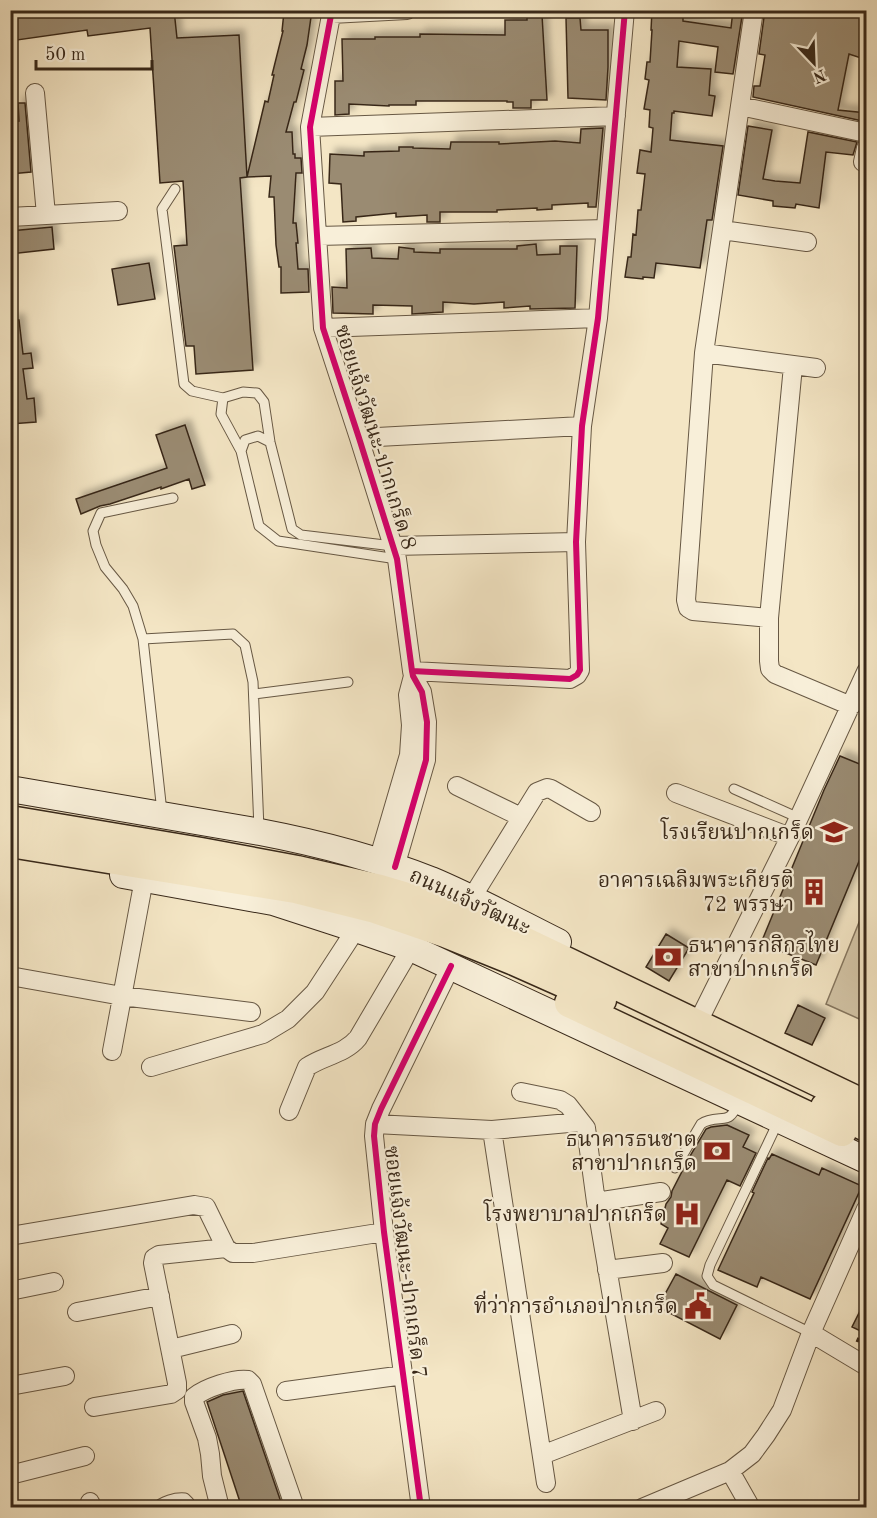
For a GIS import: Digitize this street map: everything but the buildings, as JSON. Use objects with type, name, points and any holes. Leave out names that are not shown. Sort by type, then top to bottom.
[{"type":"main road","name":"ถนนแจ้งวัฒนะ","points":[[10,789],[260,832],[327,846],[387,864],[471,899],[702,1014],[867,1089]]},
{"type":"main road","points":[[10,804],[278,850],[366,869],[411,883],[448,899],[507,933]]},
{"type":"main road","name":"ถนนแจ้งวัฒนะ","points":[[10,820],[318,874],[444,908],[507,933],[867,1105]]},
{"type":"main road","name":"ถนนแจ้งวัฒนะ","points":[[10,843],[295,890],[375,909],[445,933],[576,987],[867,1127]]},
{"type":"main road","points":[[10,857],[365,919],[418,935],[546,992],[867,1144]]},
{"type":"main road","points":[[273,902],[411,948],[867,1160]]},
{"type":"street","points":[[332,12],[407,10]]},
{"type":"street","points":[[413,674],[570,679],[580,670],[576,542],[582,426],[598,318],[625,10]]},
{"type":"street","points":[[754,10],[704,353],[686,600],[688,608],[693,611],[770,618]]},
{"type":"street","name":"ซอยแจ้งวัฒนะ-ปากเกร็ด 8","points":[[332,12],[310,127],[323,328],[395,553],[413,674],[408,695],[411,725],[409,755],[387,864]]},
{"type":"street","points":[[35,93],[46,215]]},
{"type":"street","points":[[740,106],[867,133]]},
{"type":"street","points":[[310,127],[616,116]]},
{"type":"street","points":[[10,217],[118,211]]},
{"type":"street","points":[[318,236],[606,229]]},
{"type":"street","points":[[722,231],[807,242]]},
{"type":"street","points":[[323,328],[598,318]]},
{"type":"street","points":[[704,353],[816,368]]},
{"type":"street","points":[[793,366],[770,618],[770,669],[775,674],[851,706]]},
{"type":"street","points":[[359,438],[582,426]]},
{"type":"street","points":[[395,553],[576,542]]},
{"type":"street","points":[[702,1014],[790,837],[867,672]]},
{"type":"street","points":[[457,786],[521,817]]},
{"type":"street","points":[[471,899],[537,792],[547,788],[551,789],[591,812]]},
{"type":"street","points":[[676,793],[790,837]]},
{"type":"street","points":[[112,1051],[144,879]]},
{"type":"street","points":[[151,1067],[263,1034],[288,1019],[315,992],[356,929]]},
{"type":"street","points":[[290,1111],[307,1067],[313,1062],[352,1045],[411,948]]},
{"type":"street","name":"ซอยแจ้งวัฒนะ-ปากเกร็ด 7","points":[[421,1508],[384,1232],[374,1136],[375,1124],[451,966]]},
{"type":"street","points":[[10,976],[122,996],[251,1012]]},
{"type":"street","points":[[521,1092],[560,1100],[568,1105],[586,1128],[596,1202],[633,1421]]},
{"type":"street","points":[[375,1124],[492,1130],[580,1122]]},
{"type":"street","points":[[492,1130],[546,1483]]},
{"type":"street","points":[[596,1202],[661,1192]]},
{"type":"street","points":[[10,1236],[194,1205],[206,1207],[226,1248],[233,1253],[253,1253],[384,1232]]},
{"type":"street","points":[[642,1508],[660,1504],[730,1471],[752,1454],[782,1410],[811,1333],[867,1209]]},
{"type":"street","points":[[94,1407],[171,1394],[177,1390],[153,1263],[154,1258],[159,1255],[226,1248]]},
{"type":"street","points":[[607,1270],[663,1263]]},
{"type":"street","points":[[10,1291],[54,1282]]},
{"type":"street","points":[[77,1312],[160,1296]]},
{"type":"street","points":[[811,1333],[867,1366]]},
{"type":"street","points":[[171,1349],[232,1334]]},
{"type":"street","points":[[286,1391],[404,1375]]},
{"type":"street","points":[[10,1386],[65,1376]]},
{"type":"street","points":[[220,1508],[212,1476],[207,1438],[194,1397],[201,1392],[240,1379],[248,1380],[252,1384],[295,1508]]},
{"type":"street","points":[[542,1455],[656,1411]]},
{"type":"street","points":[[10,1475],[85,1456]]},
{"type":"street","points":[[730,1471],[751,1508]]},
{"type":"lane","points":[[175,189],[162,210],[184,384],[192,392],[223,398],[243,392],[257,393],[264,402],[270,442],[292,529],[301,535],[395,553]]},
{"type":"lane","points":[[223,398],[221,414],[241,451],[259,526],[278,541],[395,553]]},
{"type":"lane","points":[[241,451],[245,440],[258,436],[270,442]]},
{"type":"lane","points":[[162,814],[143,639],[133,606],[105,567],[93,531],[101,513],[173,498]]},
{"type":"lane","points":[[143,639],[233,634],[245,645],[254,694],[260,832]]},
{"type":"lane","points":[[254,694],[348,682]]},
{"type":"lane","points":[[734,789],[799,818]]},
{"type":"lane","points":[[675,1168],[701,1124],[707,1119],[731,1116],[740,1101]]},
{"type":"lane","points":[[779,1119],[710,1265],[707,1276],[713,1285],[811,1333]]},
{"type":"lane","points":[[156,1508],[159,1503],[180,1497],[189,1502],[190,1508]]},
{"type":"path","points":[[850,1357],[867,1322]]},
{"type":"shaded area","points":[[866,905],[866,1022],[826,1004]]},
{"type":"cycle path","points":[[332,10],[310,127],[323,328],[397,559],[412,671],[422,692],[427,722],[426,760],[395,867]]},
{"type":"cycle path","points":[[412,671],[570,679],[580,670],[576,542],[582,426],[598,318],[625,10]]},
{"type":"cycle path","points":[[421,1508],[384,1232],[374,1136],[375,1124],[381,1109],[451,966]]},
{"type":"place","name":"โรงเรียนปากเกร็ด","points":[[834,832]]},
{"type":"place","name":"อาคารเฉลิมพระเกียรติ 72 พรรษา","points":[[814,892]]},
{"type":"place","name":"ธนาคารกสิกรไทย สาขาปากเกร็ด","points":[[668,957]]},
{"type":"place","name":"ธนาคารธนชาต สาขาปากเกร็ด","points":[[717,1151]]},
{"type":"place","name":"โรงพยาบาลปากเกร็ด","points":[[687,1214]]},
{"type":"place","name":"ที่ว่าการอำเภอปากเกร็ด","points":[[698,1306]]}]
